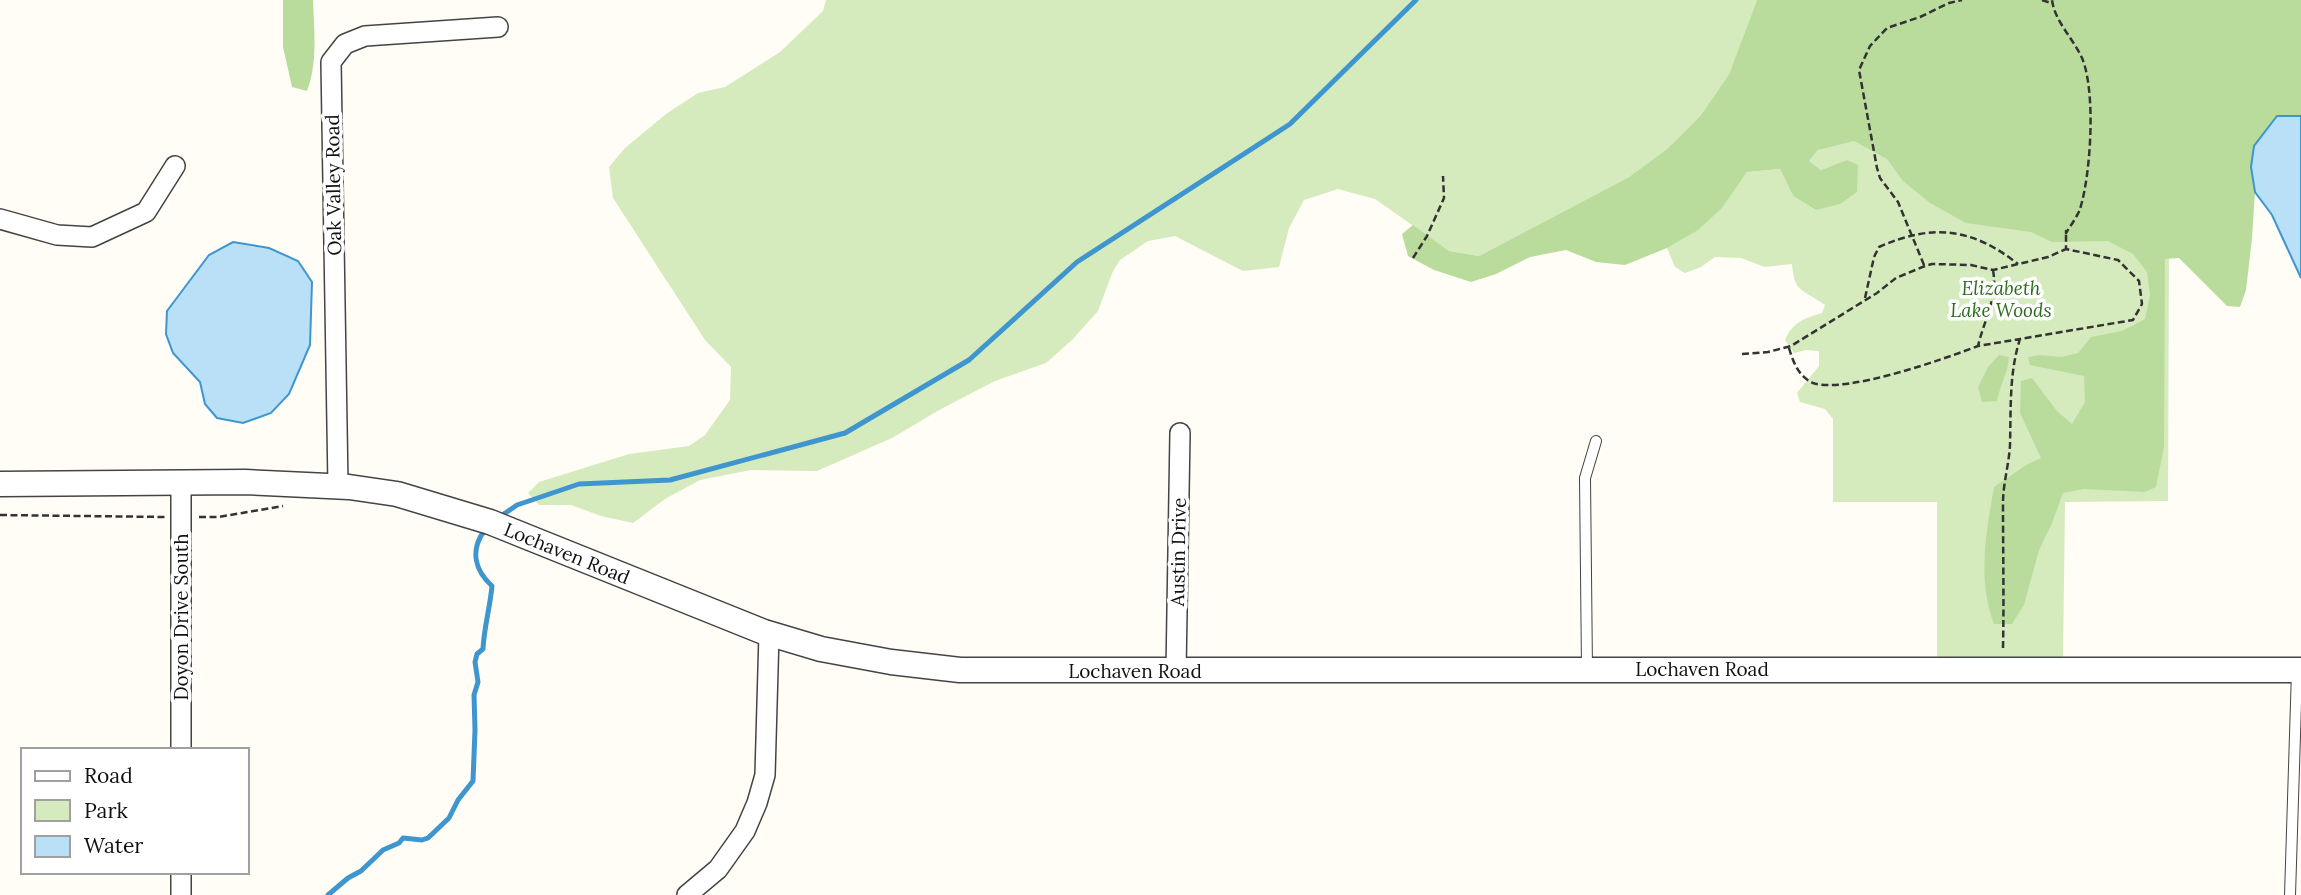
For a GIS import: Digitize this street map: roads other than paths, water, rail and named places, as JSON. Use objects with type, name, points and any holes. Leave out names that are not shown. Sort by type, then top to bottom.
[{"type":"street","name":"Oak Valley Road","points":[[338,486],[331,62],[345,44],[365,36],[498,27]]},
{"type":"street","points":[[0,219],[57,235],[92,237],[146,212],[175,166]]},
{"type":"street","name":"Austin Drive","points":[[1176,671],[1180,433]]},
{"type":"street","name":"Lochaven Road","points":[[0,484],[245,482],[338,486],[397,494],[489,523],[769,634],[821,649],[891,662],[960,670],[2299,670]]},
{"type":"street","name":"Doyon Drive South","points":[[181,484],[181,748]]},
{"type":"street","points":[[687,895],[718,869],[745,831],[757,803],[765,775],[769,634]]},
{"type":"street","points":[[181,874],[181,895]]},
{"type":"lane","points":[[1587,670],[1585,478],[1596,441]]},
{"type":"lane","points":[[2290,895],[2299,670]]},
{"type":"water","points":[[2277,116],[2301,116],[2301,278],[2272,215],[2255,192],[2251,167],[2254,146]]},
{"type":"water","points":[[233,242],[269,248],[298,261],[312,282],[310,345],[289,394],[271,413],[243,423],[217,418],[205,404],[200,382],[173,353],[166,334],[167,311],[209,255]]},
{"type":"waterway","points":[[501,516],[517,505],[579,484],[670,480],[845,433],[969,360],[1077,262],[1290,124],[1416,0]]},
{"type":"waterway","points":[[328,895],[361,871],[383,850],[399,843],[403,838],[428,838],[449,818],[458,800],[473,781],[474,695],[478,682],[475,662],[477,654],[483,649],[492,586],[476,560],[477,546],[484,531]]},
{"type":"park label","name":"Elizabeth Lake Woods","points":[[2001,299]]}]
